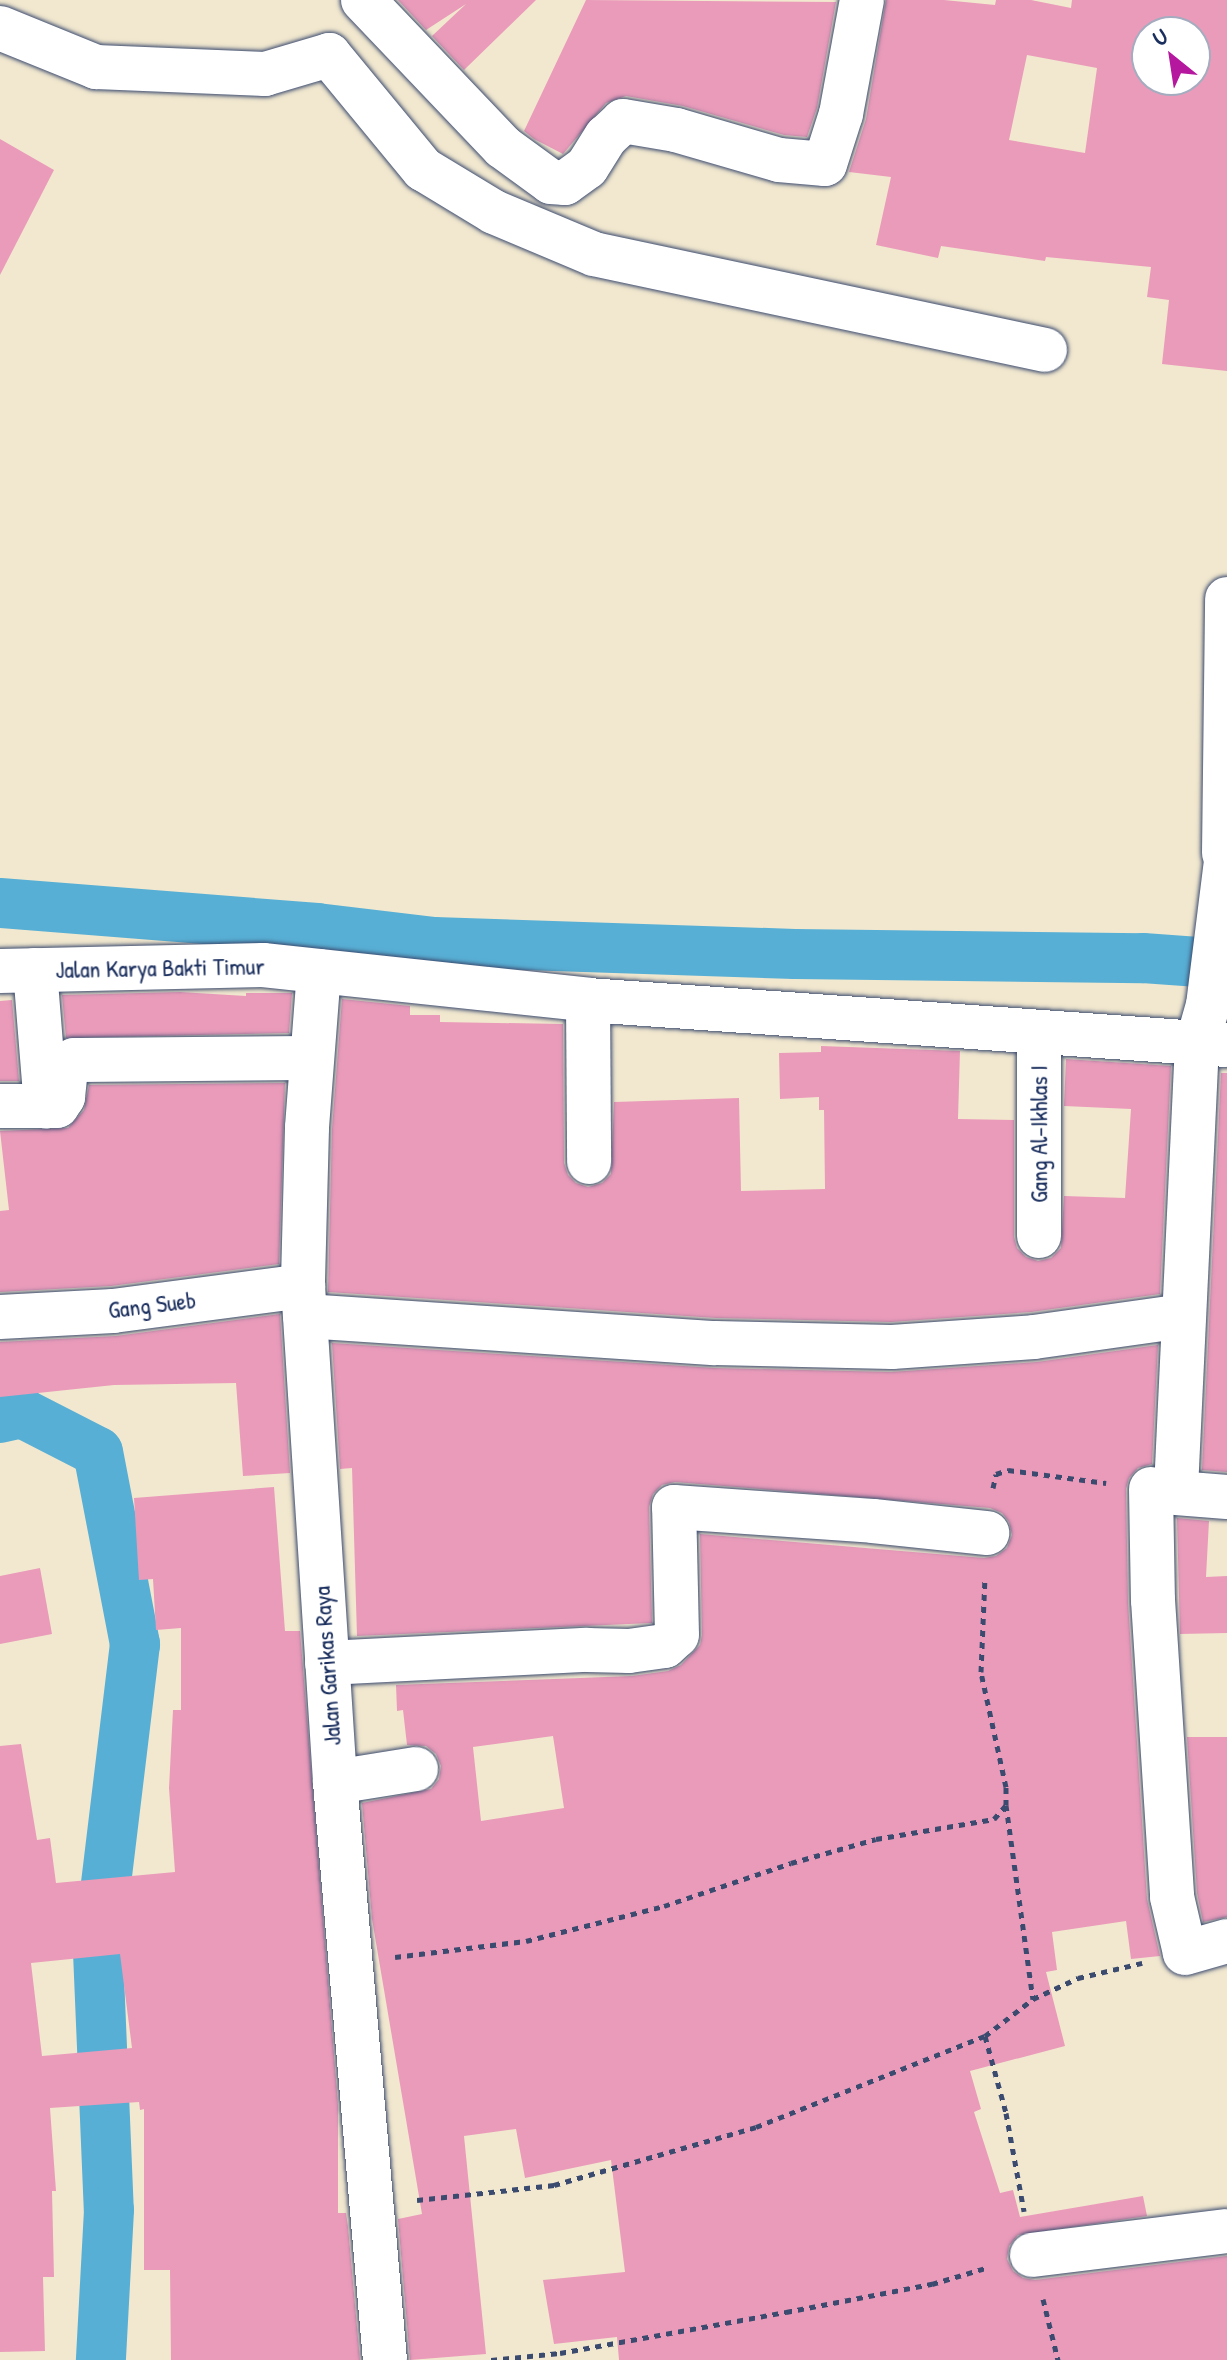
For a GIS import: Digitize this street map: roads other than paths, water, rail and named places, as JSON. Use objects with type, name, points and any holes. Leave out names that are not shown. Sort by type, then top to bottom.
[{"type":"street","points":[[363,0],[503,147],[551,182],[565,183],[587,167],[606,137],[623,121],[676,130],[779,160],[825,164],[841,114],[862,0]]},
{"type":"street","points":[[0,28],[96,67],[265,74],[329,55],[423,169],[494,212],[579,248],[1045,350]]},
{"type":"street","points":[[1227,599],[1226,853],[1184,1316],[1176,1493],[1227,1497]]},
{"type":"street","name":"Jalan Karya Bakti Timur","points":[[18,970],[263,965],[588,1000],[1039,1032],[1211,1031]]},
{"type":"street","points":[[18,970],[46,1107]]},
{"type":"street","name":"Jalan Garikas Raya","points":[[319,971],[311,1058],[304,1301],[335,1782],[360,1962],[372,2204],[385,2360]]},
{"type":"street","points":[[588,1000],[589,1162]]},
{"type":"street","name":"Gang Al-Ikhlas I","points":[[1039,1032],[1039,1236]]},
{"type":"street","points":[[0,1106],[57,1106],[62,1101],[66,1066],[74,1060],[311,1058]]},
{"type":"street","name":"Gang Sueb","points":[[0,1317],[304,1301],[715,1343],[892,1347],[1034,1337],[1184,1316]]},
{"type":"street","points":[[1151,1489],[1153,1600],[1172,1897],[1185,1953],[1227,1941]]},
{"type":"street","points":[[327,1663],[587,1650],[629,1651],[665,1646],[677,1635],[674,1507],[873,1521],[987,1533]]},
{"type":"street","points":[[335,1782],[416,1769]]},
{"type":"street","points":[[1032,2255],[1227,2231]]},
{"type":"waterway","points":[[0,903],[317,928],[434,942],[795,954],[1143,958],[1227,964]]},
{"type":"waterway","points":[[0,1418],[22,1413],[98,1452],[135,1644],[98,1952],[109,2210],[101,2360]]}]
